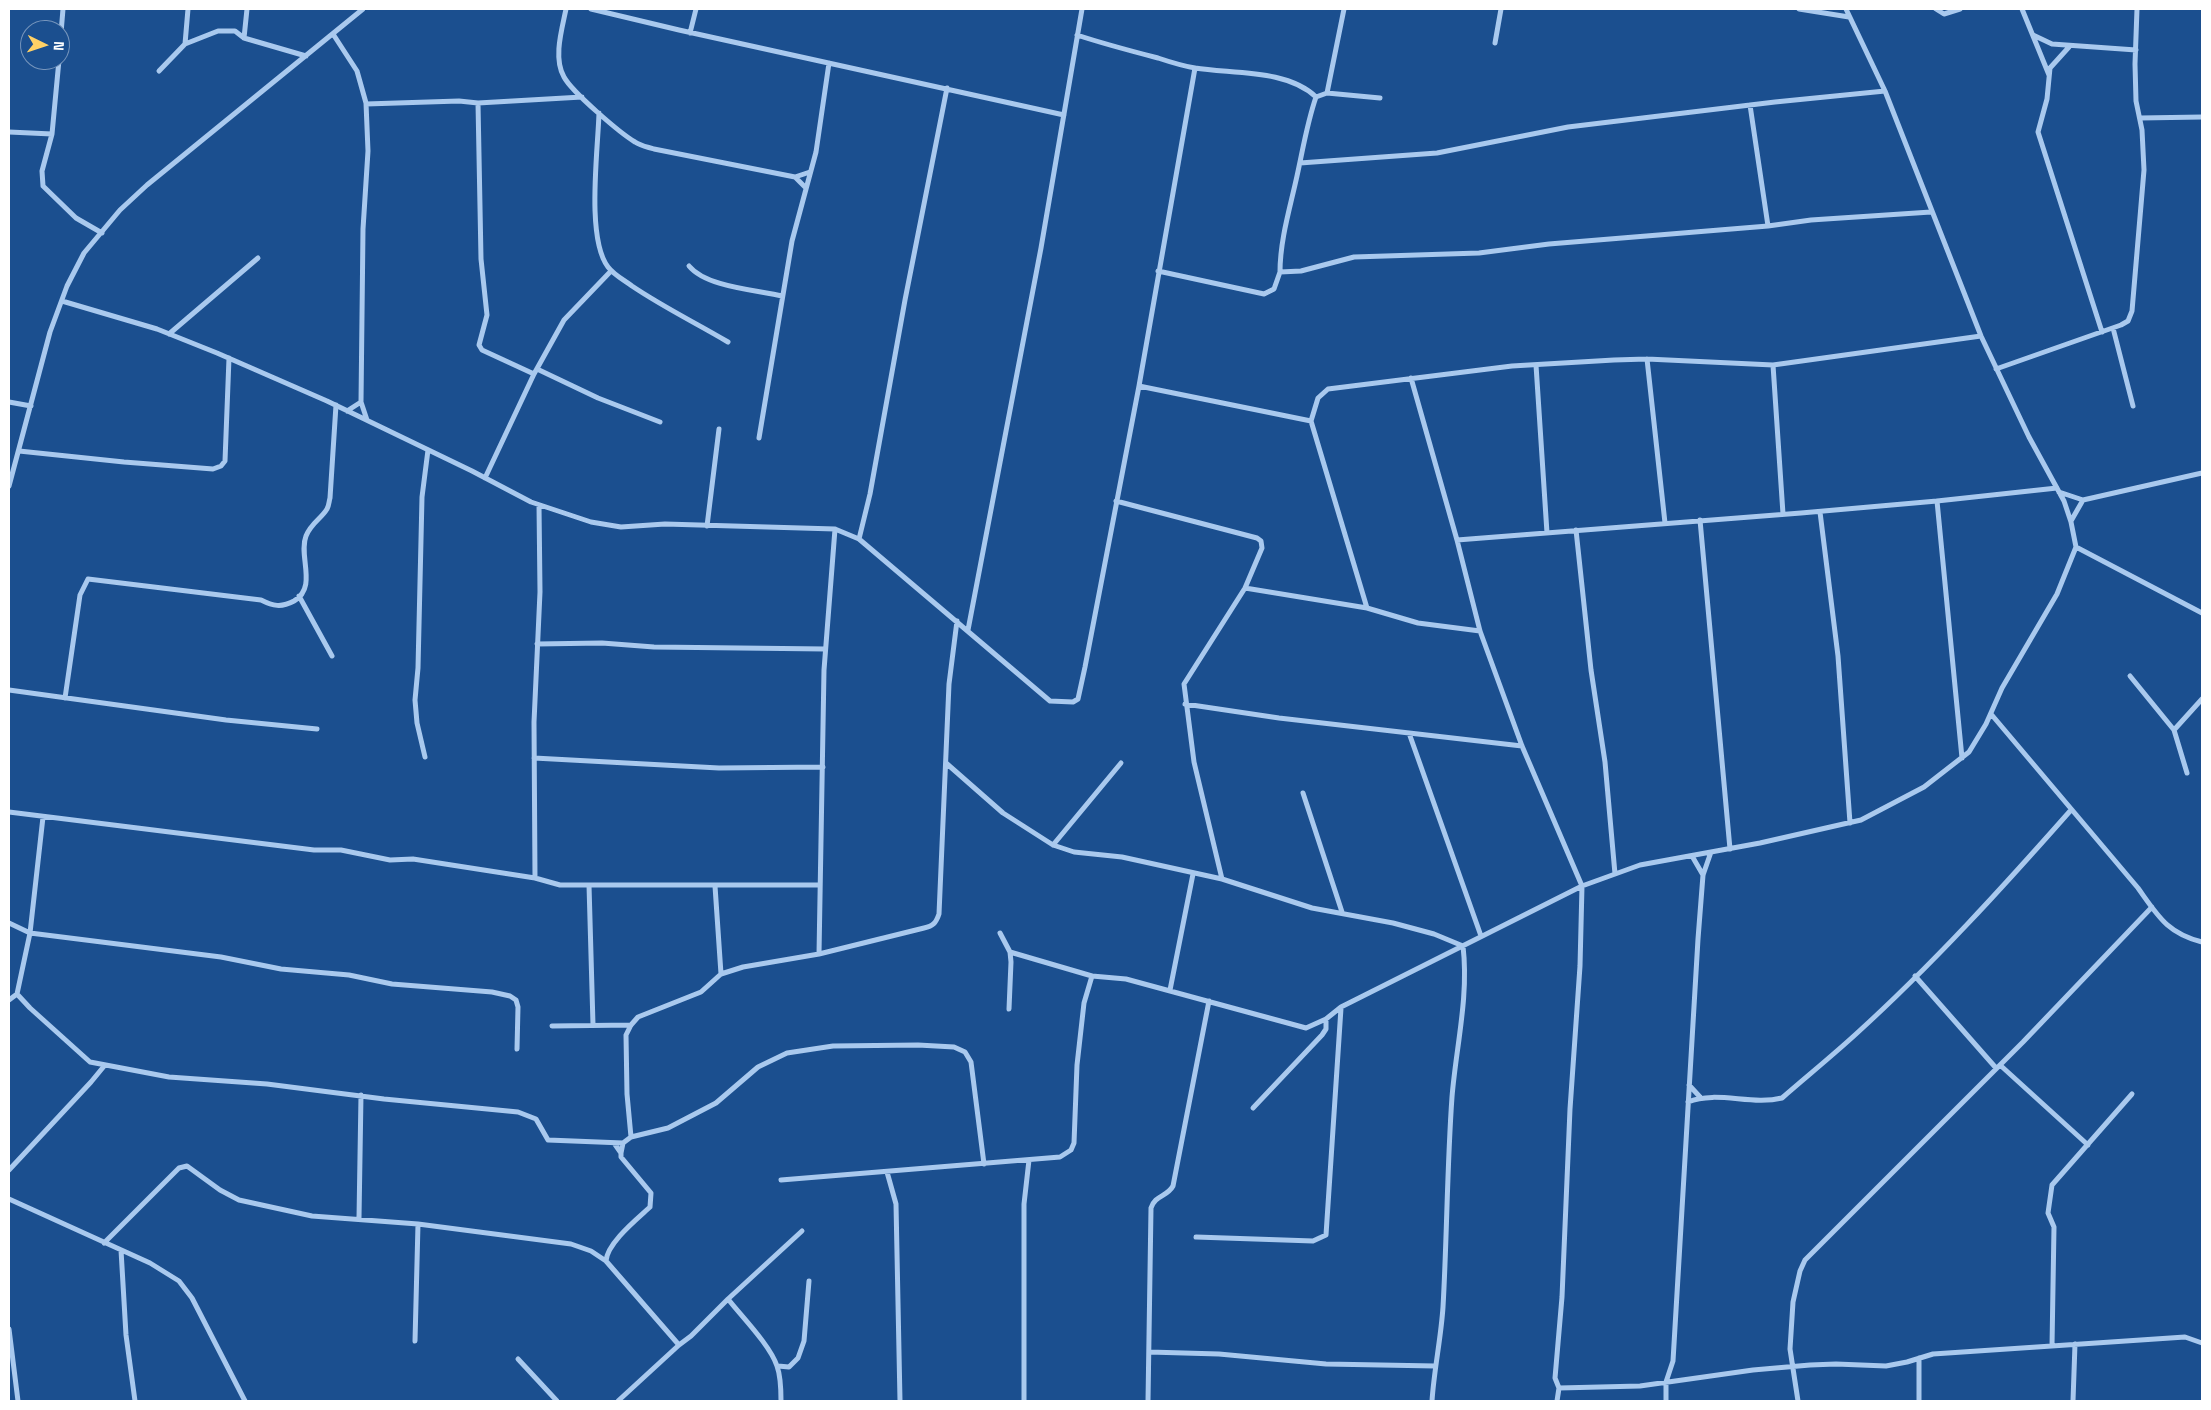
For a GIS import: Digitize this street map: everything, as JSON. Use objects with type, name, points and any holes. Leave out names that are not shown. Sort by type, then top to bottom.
[{"type":"street","points":[[185,44],[188,9]]},
{"type":"street","points":[[244,38],[247,9]]},
{"type":"street","points":[[9,486],[50,332],[84,253],[120,210],[146,185],[363,9]]},
{"type":"street","points":[[566,9],[559,45],[560,63],[564,77],[599,113],[636,143],[654,149],[795,177],[810,172]]},
{"type":"street","points":[[591,9],[690,33],[1064,115]]},
{"type":"street","points":[[690,33],[696,9]]},
{"type":"street","points":[[968,630],[1010,416],[1082,9]]},
{"type":"street","points":[[1327,93],[1344,9]]},
{"type":"street","points":[[1495,43],[1501,9]]},
{"type":"street","points":[[1799,9],[1849,17]]},
{"type":"street","points":[[1010,952],[1092,976],[1126,979],[1170,990],[1306,1028],[1326,1019],[1341,1007],[1582,886],[1640,865],[1730,849],[1861,820],[1888,808],[1924,787],[1969,752],[1991,714],[2002,688],[2057,594],[2076,547],[2071,521],[2058,489],[2029,437],[1981,336],[1885,91],[1846,9]]},
{"type":"street","points":[[1936,9],[1944,14],[1960,9]]},
{"type":"street","points":[[2022,9],[2050,76]]},
{"type":"street","points":[[1996,369],[2113,328],[2128,321],[2132,311],[2144,170],[2140,118],[2136,101],[2137,9]]},
{"type":"street","points":[[159,71],[185,44],[218,31],[235,31],[244,38],[306,56]]},
{"type":"street","points":[[333,34],[357,71],[366,104],[368,151],[363,230],[361,402],[367,420]]},
{"type":"street","points":[[1077,35],[1124,50],[1195,68],[1238,71],[1291,82],[1306,87],[1316,97]]},
{"type":"street","points":[[2033,35],[2052,44],[2136,50]]},
{"type":"street","points":[[2069,46],[2054,62],[2038,132],[2102,332]]},
{"type":"street","points":[[759,438],[792,241],[816,152],[829,63]]},
{"type":"street","points":[[62,301],[169,334],[229,358],[336,405],[539,505],[591,522],[621,527],[665,524],[835,529],[859,539],[1050,701],[1073,702],[1078,699],[1139,386],[1195,68]]},
{"type":"street","points":[[58,70],[52,134],[42,171],[43,186],[76,218],[102,233]]},
{"type":"street","points":[[859,539],[870,494],[946,88]]},
{"type":"street","points":[[1300,163],[1437,153],[1568,127],[1885,91]]},
{"type":"street","points":[[1316,97],[1327,93],[1380,98]]},
{"type":"street","points":[[366,104],[460,101],[478,103],[582,97]]},
{"type":"street","points":[[1158,271],[1264,294],[1274,289],[1280,272],[1282,246],[1307,122],[1316,97]]},
{"type":"street","points":[[478,103],[481,259],[487,315],[479,345],[482,350],[660,422]]},
{"type":"street","points":[[1750,105],[1768,226]]},
{"type":"street","points":[[599,113],[595,210],[600,252],[611,271],[656,302],[728,342]]},
{"type":"street","points":[[2140,118],[2202,117]]},
{"type":"street","points":[[9,132],[52,134]]},
{"type":"street","points":[[795,177],[806,187]]},
{"type":"street","points":[[1280,272],[1301,271],[1354,257],[1479,253],[1549,244],[1768,226],[1810,220],[1931,212]]},
{"type":"street","points":[[169,334],[258,258]]},
{"type":"street","points":[[689,266],[695,274],[717,282],[782,296]]},
{"type":"street","points":[[485,478],[536,371],[564,320],[611,271]]},
{"type":"street","points":[[2113,328],[2133,406]]},
{"type":"street","points":[[1367,608],[1311,421],[1318,398],[1328,389],[1512,366],[1647,359],[1773,365],[1981,336]]},
{"type":"street","points":[[19,451],[213,469],[222,466],[225,461],[229,358]]},
{"type":"street","points":[[1647,359],[1665,523]]},
{"type":"street","points":[[1536,365],[1546,533]]},
{"type":"street","points":[[1773,365],[1783,514]]},
{"type":"street","points":[[1411,378],[1457,540],[1480,632],[1522,746],[1582,886],[1580,966],[1570,1109],[1562,1297],[1555,1378],[1559,1388],[1557,1401]]},
{"type":"street","points":[[1139,386],[1311,421]]},
{"type":"street","points":[[9,402],[31,406]]},
{"type":"street","points":[[347,411],[361,402]]},
{"type":"street","points":[[65,698],[80,595],[88,579],[261,600],[274,606],[285,606],[299,596],[305,587],[307,569],[305,538],[315,521],[327,509],[330,498],[336,405]]},
{"type":"street","points":[[707,526],[719,429]]},
{"type":"street","points":[[424,757],[416,723],[415,700],[418,668],[422,497],[428,450]]},
{"type":"street","points":[[1457,540],[1820,512],[2058,489],[2083,500],[2202,473]]},
{"type":"street","points":[[2071,521],[2083,500]]},
{"type":"street","points":[[1116,501],[1261,541],[1262,548],[1245,588],[1184,684],[1185,704],[1194,762],[1222,879]]},
{"type":"street","points":[[1937,501],[1962,758]]},
{"type":"street","points":[[534,878],[534,758],[540,592],[539,505]]},
{"type":"street","points":[[1820,512],[1838,656],[1850,823]]},
{"type":"street","points":[[1700,520],[1730,849]]},
{"type":"street","points":[[819,954],[825,649],[835,529]]},
{"type":"street","points":[[1576,530],[1591,670],[1605,762],[1615,874]]},
{"type":"street","points":[[2076,547],[2202,612]]},
{"type":"street","points":[[1245,588],[1367,608],[1418,623],[1480,632]]},
{"type":"street","points":[[299,596],[332,656]]},
{"type":"street","points":[[631,1137],[627,1094],[626,1035],[638,1017],[702,992],[721,974],[743,967],[819,954],[933,926],[937,920],[949,684],[957,621]]},
{"type":"street","points":[[537,644],[602,643],[654,648],[825,649]]},
{"type":"street","points":[[2130,676],[2174,730],[2187,773]]},
{"type":"street","points":[[9,690],[226,720],[317,729]]},
{"type":"street","points":[[2174,730],[2202,698]]},
{"type":"street","points":[[1185,704],[1279,718],[1522,746]]},
{"type":"street","points":[[1991,714],[2138,888],[2152,908],[2176,933],[2202,942]]},
{"type":"street","points":[[1408,733],[1481,936]]},
{"type":"street","points":[[534,758],[719,768],[823,767]]},
{"type":"street","points":[[1053,845],[1121,762]]},
{"type":"street","points":[[946,763],[1002,813],[1053,845],[1074,852],[1122,857],[1222,879],[1312,908],[1342,912],[1434,934],[1463,946]]},
{"type":"street","points":[[1303,793],[1342,912]]},
{"type":"street","points":[[1688,1102],[1700,1097],[1770,1101],[1782,1098],[1857,1033],[1915,976],[2006,884],[2071,810]]},
{"type":"street","points":[[9,812],[314,850],[341,850],[384,859],[413,860],[534,878],[560,885],[820,885]]},
{"type":"street","points":[[9,1000],[17,994],[30,933],[43,817]]},
{"type":"street","points":[[1666,1401],[1666,1382],[1673,1361],[1703,875],[1711,852]]},
{"type":"street","points":[[1692,856],[1703,875]]},
{"type":"street","points":[[1170,990],[1193,874]]},
{"type":"street","points":[[589,885],[593,1025]]},
{"type":"street","points":[[715,886],[721,974]]},
{"type":"street","points":[[1798,1401],[1790,1349],[1793,1302],[1800,1271],[1805,1260],[1998,1067],[2152,908]]},
{"type":"street","points":[[9,923],[30,933],[221,957],[281,969],[349,974],[392,984],[492,992],[510,996],[516,1000],[518,1007],[517,1049]]},
{"type":"street","points":[[1000,933],[1010,952],[1008,1009]]},
{"type":"street","points":[[1432,1401],[1443,1309],[1453,1094],[1462,1023],[1465,967],[1463,946]]},
{"type":"street","points":[[780,1180],[1060,1157],[1071,1150],[1074,1143],[1078,1065],[1084,1003],[1092,976]]},
{"type":"street","points":[[1915,976],[1998,1067],[2088,1145]]},
{"type":"street","points":[[17,994],[90,1062],[169,1077],[267,1084],[518,1112],[536,1120],[548,1140],[623,1143],[631,1137],[668,1128],[716,1103],[758,1067],[787,1052],[833,1046],[918,1045],[954,1047],[965,1052],[970,1062],[984,1164]]},
{"type":"street","points":[[1148,1401],[1151,1208],[1156,1198],[1172,1190],[1174,1186],[1209,1002]]},
{"type":"street","points":[[1196,1237],[1313,1241],[1326,1236],[1341,1007]]},
{"type":"street","points":[[1253,1108],[1322,1035],[1326,1030],[1326,1019]]},
{"type":"street","points":[[552,1026],[631,1025]]},
{"type":"street","points":[[9,1170],[105,1065]]},
{"type":"street","points":[[1689,1085],[1700,1097]]},
{"type":"street","points":[[2052,1346],[2054,1228],[2048,1213],[2048,1203],[2052,1185],[2132,1094]]},
{"type":"street","points":[[359,1218],[361,1095]]},
{"type":"street","points":[[606,1261],[614,1242],[650,1207],[650,1193],[621,1157],[621,1153],[614,1143]]},
{"type":"street","points":[[621,1153],[623,1143]]},
{"type":"street","points":[[1024,1401],[1024,1204],[1029,1160]]},
{"type":"street","points":[[104,1243],[183,1166],[187,1166],[220,1190],[239,1200],[312,1216],[359,1218],[418,1224],[571,1244],[590,1251],[606,1261],[679,1345]]},
{"type":"street","points":[[887,1172],[896,1204],[900,1401]]},
{"type":"street","points":[[9,1199],[121,1250],[179,1281],[192,1298],[245,1401]]},
{"type":"street","points":[[415,1341],[418,1224]]},
{"type":"street","points":[[618,1401],[691,1336],[802,1231]]},
{"type":"street","points":[[121,1250],[126,1334],[135,1401]]},
{"type":"street","points":[[778,1366],[789,1367],[798,1358],[804,1341],[809,1281]]},
{"type":"street","points":[[728,1299],[772,1354],[778,1366],[781,1401]]},
{"type":"street","points":[[9,1329],[18,1401]]},
{"type":"street","points":[[1559,1388],[1640,1386],[1753,1370],[1836,1364],[1886,1366],[1933,1354],[2075,1344],[2185,1337],[2202,1343]]},
{"type":"street","points":[[2072,1401],[2075,1344]]},
{"type":"street","points":[[1149,1352],[1219,1354],[1326,1364],[1435,1366]]},
{"type":"street","points":[[1919,1358],[1919,1401]]},
{"type":"street","points":[[518,1359],[557,1401]]}]
